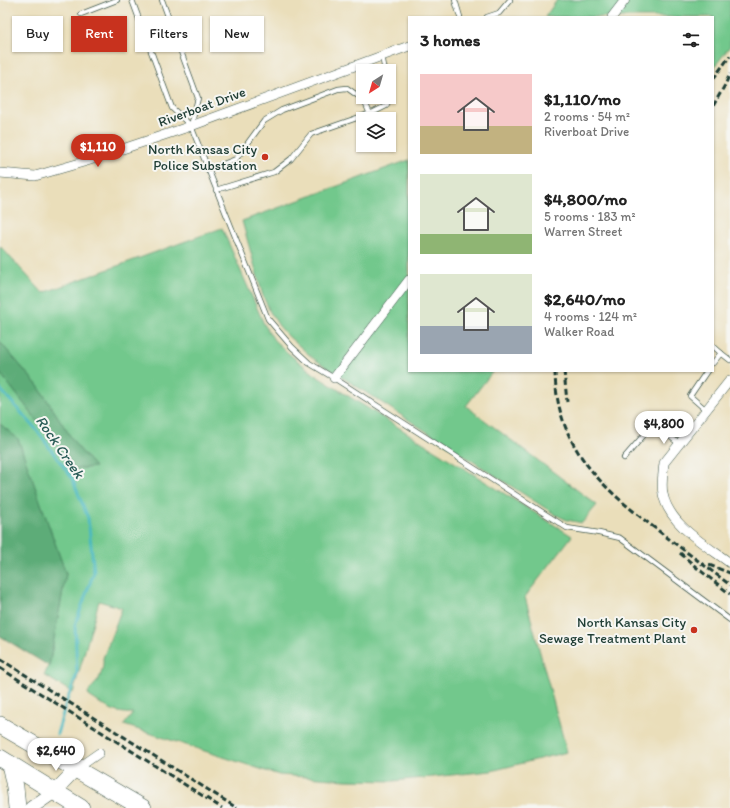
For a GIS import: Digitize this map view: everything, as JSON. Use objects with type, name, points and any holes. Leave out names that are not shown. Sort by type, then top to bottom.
[{"type":"highway","points":[[0,725],[143,808]]},
{"type":"highway","points":[[5,761],[81,808]]},
{"type":"highway","points":[[5,761],[16,787],[17,808]]},
{"type":"street","points":[[613,16],[625,0]]},
{"type":"street","name":"Riverboat Drive","points":[[0,173],[35,176],[191,126],[408,46]]},
{"type":"street","points":[[334,378],[408,281]]},
{"type":"street","points":[[730,380],[664,463],[662,478],[665,502],[670,513],[678,523],[730,562]]},
{"type":"street","points":[[31,808],[54,792],[76,769],[98,753]]},
{"type":"street","points":[[48,808],[54,792]]},
{"type":"lane","points":[[98,0],[100,6]]},
{"type":"lane","points":[[81,14],[117,0]]},
{"type":"lane","points":[[132,0],[172,108],[191,126],[268,319],[292,347],[309,363],[567,528],[620,538],[730,620]]},
{"type":"lane","points":[[162,0],[198,98],[191,126]]},
{"type":"lane","points":[[455,0],[460,16]]},
{"type":"lane","points":[[490,16],[499,13],[510,0]]},
{"type":"lane","points":[[382,56],[384,64]]},
{"type":"lane","points":[[208,170],[236,159],[264,121],[282,110],[338,89],[347,88],[364,100],[369,112]]},
{"type":"lane","points":[[374,112],[387,104]]},
{"type":"lane","points":[[216,190],[274,172],[291,159],[312,134],[356,119]]},
{"type":"lane","points":[[714,347],[730,360]]},
{"type":"lane","points":[[714,362],[721,353]]},
{"type":"lane","points":[[706,372],[690,396],[706,410]]},
{"type":"lane","points":[[624,458],[650,428],[657,425],[679,444]]},
{"type":"green space","points":[[557,0],[730,0],[730,46],[714,68],[714,16],[546,16]]},
{"type":"green space","points":[[408,160],[408,372],[492,372],[466,406],[597,505],[582,523],[567,520],[556,515],[314,359],[289,337],[279,326],[270,312],[263,296],[242,221]]},
{"type":"green space","points":[[222,228],[264,324],[274,340],[288,353],[318,377],[572,536],[525,597],[567,752],[491,771],[393,781],[346,780],[279,775],[124,725],[133,713],[120,712],[110,709],[89,696],[88,693],[100,676],[103,658],[122,608],[99,601],[73,693],[44,675],[49,666],[66,574],[18,439],[0,424],[0,373],[75,469],[95,467],[76,445],[38,386],[0,342],[0,246],[43,293]]},
{"type":"green space","points":[[0,342],[38,386],[76,445],[95,467],[75,469],[0,373]]},
{"type":"green space","points":[[0,424],[18,439],[66,574],[49,666],[0,636]]},
{"type":"waterway","name":"Rock Creek","points":[[0,389],[35,428],[72,478],[88,518],[94,572],[75,625],[77,674],[66,703],[57,734]]},
{"type":"railway","points":[[714,78],[730,56]]},
{"type":"railway","points":[[714,104],[730,74]]},
{"type":"railway","points":[[555,372],[557,398],[564,423],[586,464],[620,500],[639,516],[730,585]]},
{"type":"railway","points":[[564,372],[567,402]]},
{"type":"railway","points":[[680,553],[730,594]]},
{"type":"railway","points":[[709,565],[730,573]]},
{"type":"railway","points":[[0,659],[237,808]]},
{"type":"railway","points":[[0,668],[222,808]]},
{"type":"place","name":"North Kansas City Police Substation","points":[[265,157]]},
{"type":"place","name":"North Kansas City Sewage Treatment Plant","points":[[694,630]]}]
